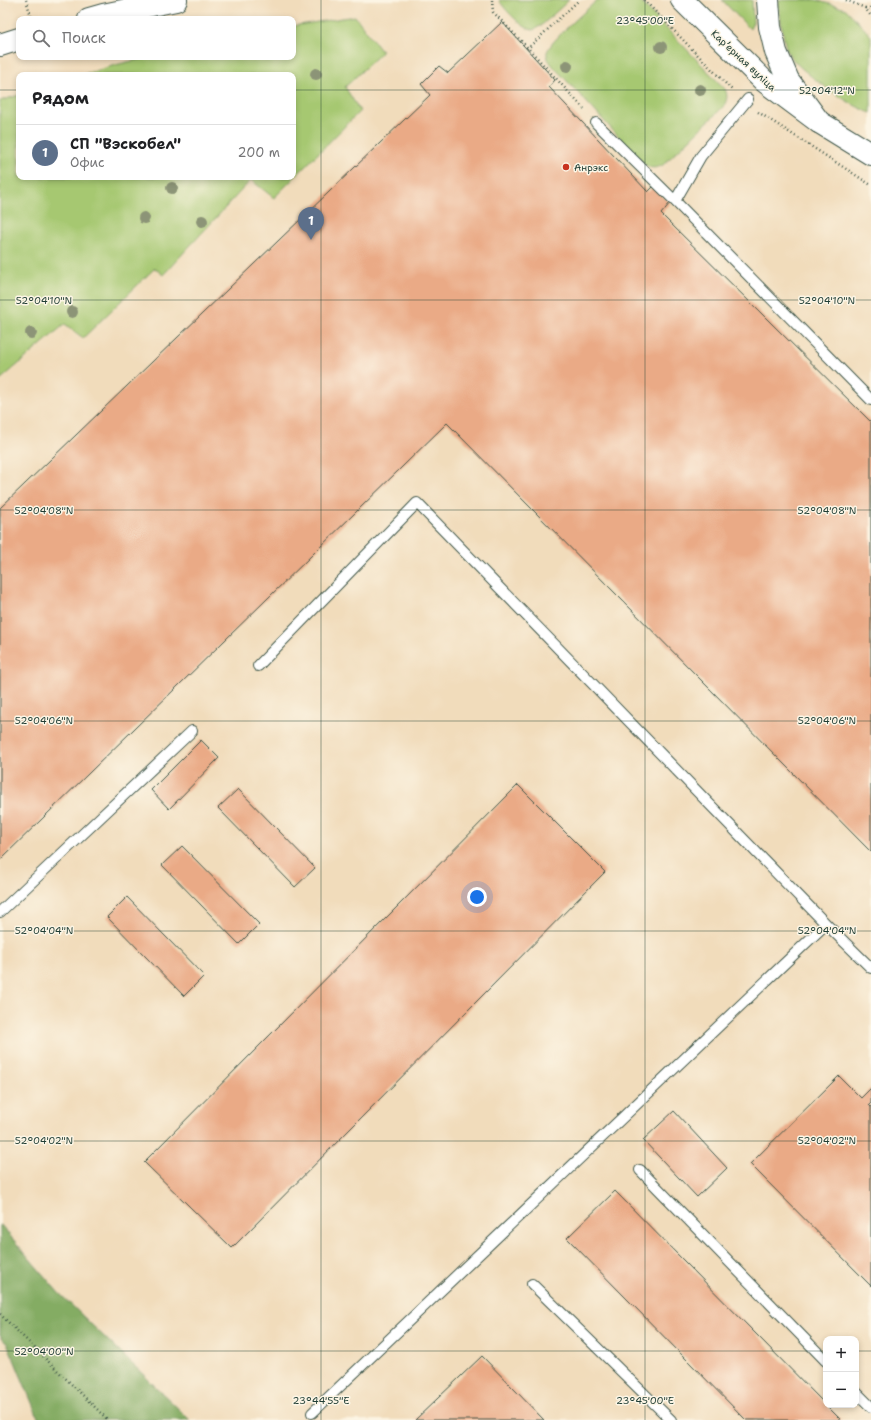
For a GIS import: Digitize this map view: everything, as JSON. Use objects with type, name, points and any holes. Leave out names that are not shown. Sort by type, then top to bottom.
[{"type":"main road","points":[[100,16],[176,0]]},
{"type":"main road","name":"Карʼерная вуліца","points":[[682,0],[764,81],[819,122],[871,154]]},
{"type":"main road","points":[[768,0],[770,27],[776,52],[788,80],[819,122]]},
{"type":"main road","points":[[0,45],[16,40]]},
{"type":"lane","points":[[675,201],[701,156],[748,99]]},
{"type":"lane","points":[[596,123],[871,400]]},
{"type":"lane","points":[[258,666],[417,503],[826,924],[871,968]]},
{"type":"lane","points":[[0,912],[192,731]]},
{"type":"lane","points":[[312,1413],[826,924]]},
{"type":"lane","points":[[640,1170],[823,1358]]},
{"type":"lane","points":[[532,1284],[671,1420]]},
{"type":"lane","points":[[859,1395],[871,1407]]},
{"type":"path","points":[[26,0],[31,16]]},
{"type":"path","points":[[492,0],[493,12],[596,123]]},
{"type":"path","points":[[527,49],[580,0]]},
{"type":"path","points":[[846,0],[865,8],[871,8]]},
{"type":"path","points":[[865,8],[871,16]]},
{"type":"path","points":[[0,1314],[108,1420]]},
{"type":"green space","points":[[499,0],[569,0],[542,25],[533,30],[524,26],[514,18]]},
{"type":"green space","points":[[597,0],[639,0],[726,91],[727,98],[724,106],[663,165],[659,167],[653,168],[646,166],[553,66],[548,58],[547,52],[555,41]]},
{"type":"green space","points":[[722,0],[752,0],[753,22],[750,29]]},
{"type":"green space","points":[[779,0],[816,0],[846,9],[871,36],[871,113],[838,95],[812,77],[792,59],[787,51],[778,5]]},
{"type":"green space","points":[[355,16],[382,52],[345,87],[360,111],[296,176],[296,72],[92,72],[136,60],[296,60],[296,26]]},
{"type":"green space","points":[[16,96],[16,180],[251,180],[163,275],[155,268],[83,338],[65,324],[0,380],[0,101]]},
{"type":"green space","points":[[251,180],[292,180],[274,198]]},
{"type":"green space","points":[[0,1224],[58,1292],[190,1420],[39,1420],[8,1345],[0,1336]]},
{"type":"building","points":[[502,22],[555,80],[549,87],[648,192],[653,187],[670,203],[661,214],[871,422],[871,852],[447,423],[0,860],[0,508],[430,95],[421,84],[439,66],[448,73]]},
{"type":"building","points":[[201,740],[219,758],[169,809],[151,790]]},
{"type":"building","points":[[518,785],[605,872],[232,1248],[144,1162]]},
{"type":"building","points":[[238,789],[315,868],[295,887],[218,808]]},
{"type":"building","points":[[182,846],[259,924],[239,944],[162,865]]},
{"type":"building","points":[[127,897],[204,976],[184,996],[107,917]]},
{"type":"building","points":[[839,1076],[861,1098],[871,1088],[871,1103],[869,1105],[871,1107],[871,1286],[750,1164]]},
{"type":"building","points":[[674,1111],[727,1168],[697,1197],[643,1140]]},
{"type":"building","points":[[615,1191],[823,1402],[823,1408],[829,1408],[841,1420],[746,1420],[567,1238]]},
{"type":"building","points":[[482,1356],[544,1420],[415,1420]]},
{"type":"place","name":"Анрэкс","points":[[566,167]]},
{"type":"place","name":"СП \"Вэскобел\"","points":[[311,240]]}]
